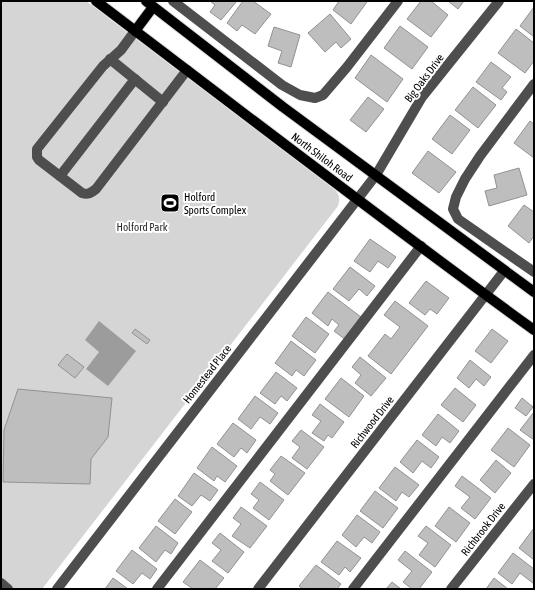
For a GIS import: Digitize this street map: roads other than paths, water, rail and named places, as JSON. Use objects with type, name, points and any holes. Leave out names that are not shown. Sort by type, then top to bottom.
[{"type":"main road","name":"North Shiloh Road","points":[[96,1],[534,330]]},
{"type":"main road","name":"North Shiloh Road","points":[[150,4],[283,108],[534,292]]},
{"type":"main road","points":[[135,31],[150,4]]},
{"type":"street","points":[[173,1],[282,86],[300,95],[315,98],[323,95],[347,67],[398,1]]},
{"type":"street","name":"Big Oaks Drive","points":[[376,175],[422,97],[499,1]]},
{"type":"street","points":[[135,31],[121,50],[103,66],[36,153],[37,157],[82,193],[91,193],[96,189],[187,70]]},
{"type":"street","points":[[110,59],[163,102]]},
{"type":"street","points":[[60,176],[135,79]]},
{"type":"street","points":[[534,84],[480,156],[465,179],[456,197],[453,209],[458,219],[534,272]]},
{"type":"street","name":"Homestead Place","points":[[57,589],[376,175]]},
{"type":"street","points":[[158,589],[421,246]]},
{"type":"street","name":"Richwood Drive","points":[[258,589],[504,270]]},
{"type":"street","points":[[353,589],[534,355]]},
{"type":"street","name":"Richbrook Drive","points":[[451,589],[534,484]]},
{"type":"street","points":[[1,583],[8,589]]},
{"type":"place","name":"Holford Sports Complex","points":[[170,203]]},
{"type":"park label","name":"Holford Park","points":[[142,227]]}]
